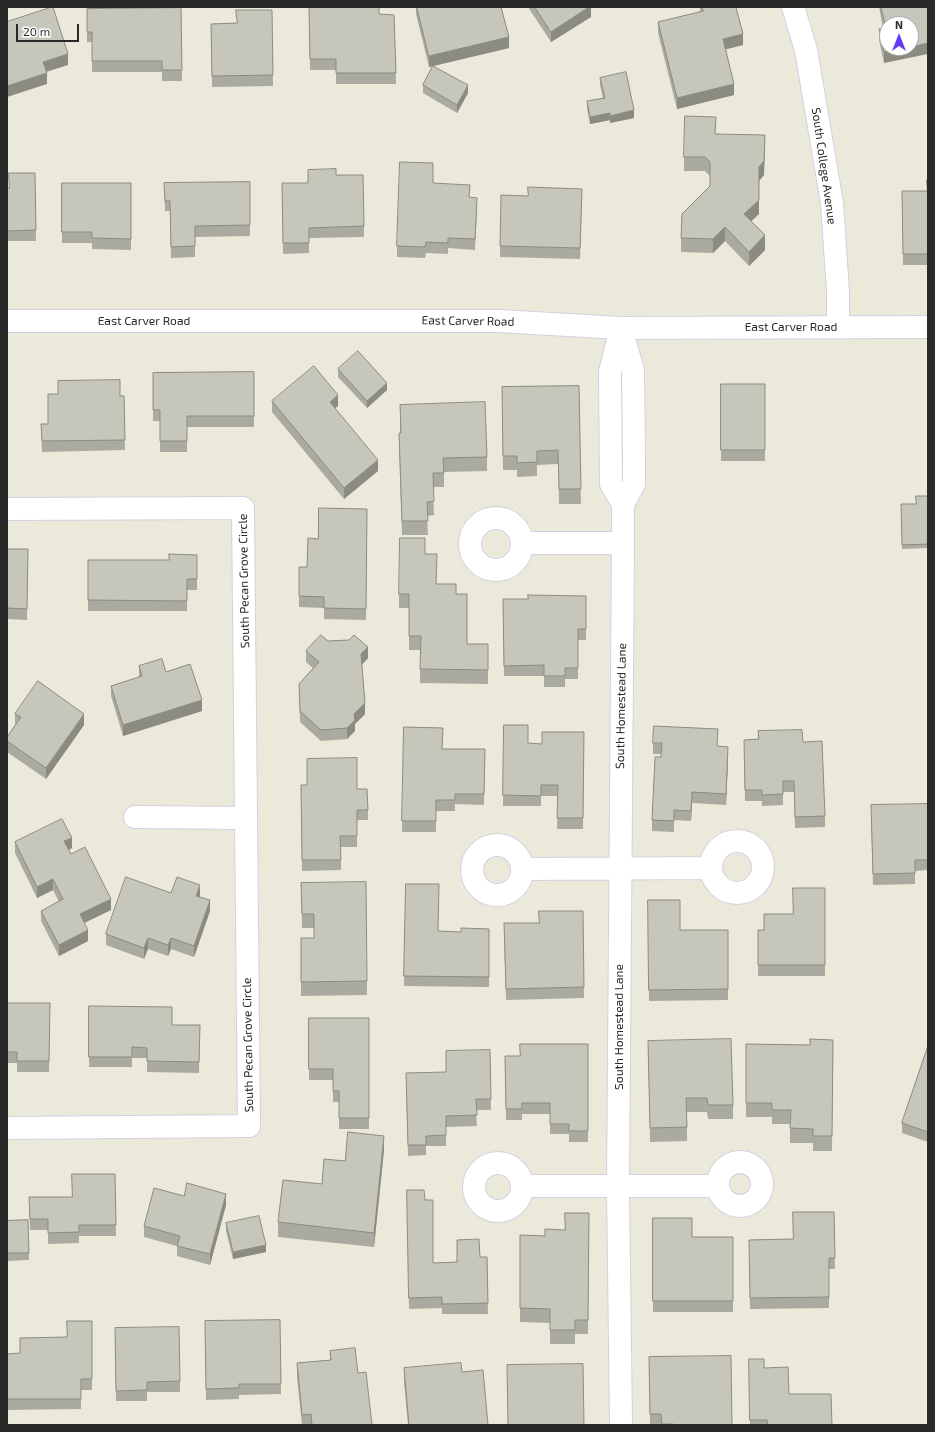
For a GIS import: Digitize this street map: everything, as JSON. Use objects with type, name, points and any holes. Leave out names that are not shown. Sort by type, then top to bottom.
[{"type":"street","name":"South College Avenue","points":[[793,7],[806,50],[832,203],[838,292],[838,327]]},
{"type":"street","name":"East Carver Road","points":[[7,321],[499,321],[620,328],[928,327]]},
{"type":"street","name":"South Homestead Lane","points":[[620,328],[610,372],[611,484],[623,504],[618,1186],[621,1425]]},
{"type":"street","name":"South Pecan Grove Circle","points":[[7,509],[243,508],[249,1126],[7,1128]]},
{"type":"street","points":[[522,543],[623,543]]},
{"type":"street","points":[[135,817],[246,818]]},
{"type":"street","points":[[523,869],[710,868]]},
{"type":"street","points":[[522,1186],[718,1186]]},
{"type":"building","points":[[53,7],[68,54],[43,62],[47,73],[7,86],[7,22]]},
{"type":"building","points":[[379,7],[379,14],[394,15],[396,73],[336,73],[336,59],[310,59],[309,8]]},
{"type":"building","points":[[417,7],[501,7],[509,37],[429,56]]},
{"type":"building","points":[[535,7],[589,7],[551,32]]},
{"type":"building","points":[[702,7],[736,7],[743,34],[723,39],[734,84],[677,98],[658,22],[703,11]]},
{"type":"building","points":[[881,7],[928,7],[928,43],[919,45],[919,16],[883,16]]},
{"type":"building","points":[[181,8],[182,70],[162,70],[162,61],[92,61],[92,32],[87,32],[87,9]]},
{"type":"building","points":[[236,10],[272,10],[273,75],[212,76],[211,24],[237,23]]},
{"type":"building","points":[[433,66],[468,85],[457,105],[423,85]]},
{"type":"building","points":[[626,72],[634,110],[610,116],[610,113],[590,117],[587,101],[605,98],[600,78]]},
{"type":"building","points":[[685,116],[716,117],[715,134],[765,135],[764,161],[759,167],[759,200],[744,214],[765,235],[749,252],[725,227],[713,239],[681,238],[682,214],[710,186],[710,162],[705,157],[684,157]]},
{"type":"building","points":[[400,162],[433,163],[433,183],[470,185],[469,197],[477,198],[475,239],[448,238],[448,243],[426,242],[425,247],[397,246]]},
{"type":"building","points":[[336,169],[336,175],[363,175],[364,226],[309,228],[309,243],[283,243],[282,183],[308,183],[308,170]]},
{"type":"building","points":[[9,173],[35,173],[36,230],[7,231],[7,188],[9,188]]},
{"type":"building","points":[[927,180],[928,254],[903,254],[902,191],[927,191]]},
{"type":"building","points":[[250,182],[250,225],[195,226],[195,246],[171,247],[170,201],[165,201],[164,183]]},
{"type":"building","points":[[62,183],[131,183],[131,239],[92,238],[92,232],[62,232]]},
{"type":"building","points":[[528,187],[582,189],[580,248],[500,246],[501,195],[528,196]]},
{"type":"building","points":[[358,351],[387,383],[367,401],[338,369]]},
{"type":"building","points":[[314,366],[338,395],[330,402],[378,460],[344,488],[272,401]]},
{"type":"building","points":[[254,372],[254,416],[187,416],[187,441],[160,441],[160,410],[153,410],[153,373]]},
{"type":"building","points":[[120,380],[120,396],[124,396],[125,440],[42,441],[41,424],[48,424],[48,394],[58,394],[58,381]]},
{"type":"building","points":[[721,384],[765,384],[765,450],[721,450]]},
{"type":"building","points":[[579,386],[581,489],[559,489],[558,450],[537,451],[537,462],[517,463],[517,456],[503,456],[502,387]]},
{"type":"building","points":[[485,402],[487,457],[443,458],[444,473],[433,473],[434,501],[427,502],[428,521],[402,521],[399,433],[401,433],[400,405]]},
{"type":"building","points":[[916,496],[928,496],[928,544],[902,545],[901,504],[916,504]]},
{"type":"building","points":[[319,508],[367,509],[366,609],[324,608],[324,597],[299,596],[299,567],[307,567],[308,538],[318,539]]},
{"type":"building","points":[[400,538],[425,538],[425,554],[437,554],[436,584],[456,584],[456,594],[467,594],[467,644],[488,644],[488,670],[420,669],[421,636],[409,636],[409,594],[399,594]]},
{"type":"building","points":[[7,549],[28,549],[27,609],[7,608]]},
{"type":"building","points":[[169,554],[197,555],[197,579],[187,579],[187,601],[88,600],[88,560],[169,560]]},
{"type":"building","points":[[528,595],[586,596],[586,629],[578,629],[578,668],[565,668],[565,676],[544,676],[544,665],[504,666],[503,599],[528,599]]},
{"type":"building","points":[[321,635],[328,641],[349,640],[354,635],[368,647],[361,654],[365,703],[354,714],[355,720],[347,728],[321,730],[300,711],[299,684],[319,662],[306,651]]},
{"type":"building","points":[[162,659],[166,672],[190,664],[202,700],[123,725],[111,686],[142,676],[139,666]]},
{"type":"building","points":[[38,681],[84,714],[46,768],[7,741],[7,737],[21,717],[15,714]]},
{"type":"building","points":[[504,725],[528,725],[528,743],[542,744],[542,732],[584,732],[583,818],[557,818],[558,785],[541,785],[541,796],[503,795]]},
{"type":"building","points":[[654,726],[718,729],[717,746],[728,747],[726,794],[692,792],[691,811],[674,810],[674,821],[652,820],[655,757],[661,757],[662,743],[653,743]]},
{"type":"building","points":[[404,727],[443,728],[442,749],[485,749],[484,794],[455,794],[455,800],[436,800],[436,821],[402,821]]},
{"type":"building","points":[[802,730],[803,742],[822,741],[825,816],[795,817],[794,781],[783,781],[783,794],[762,795],[762,790],[745,790],[744,740],[759,739],[758,731]]},
{"type":"building","points":[[357,758],[357,789],[367,789],[368,810],[357,810],[357,836],[340,836],[341,860],[302,860],[301,785],[307,785],[307,759]]},
{"type":"building","points":[[928,804],[928,860],[915,860],[915,873],[873,874],[871,805]]},
{"type":"building","points":[[62,819],[72,838],[64,841],[71,854],[85,847],[111,899],[80,914],[88,930],[59,945],[41,911],[63,899],[53,879],[37,887],[15,842]]},
{"type":"building","points":[[126,877],[171,893],[177,877],[200,885],[196,896],[210,900],[194,946],[171,938],[168,945],[148,938],[144,948],[106,934]]},
{"type":"building","points":[[366,882],[367,981],[301,982],[301,938],[314,938],[314,914],[302,914],[301,883]]},
{"type":"building","points":[[406,884],[439,884],[438,931],[461,932],[461,928],[489,929],[489,977],[404,976]]},
{"type":"building","points":[[793,888],[825,888],[825,965],[758,965],[758,930],[764,930],[764,914],[793,914]]},
{"type":"building","points":[[648,900],[680,900],[680,930],[728,930],[728,989],[649,990]]},
{"type":"building","points":[[539,911],[583,911],[584,987],[506,989],[504,923],[539,923]]},
{"type":"building","points":[[7,1003],[50,1003],[49,1061],[17,1061],[17,1052],[7,1052]]},
{"type":"building","points":[[89,1006],[172,1007],[172,1025],[200,1025],[199,1062],[147,1061],[147,1048],[132,1047],[132,1057],[89,1057]]},
{"type":"building","points":[[309,1018],[369,1018],[369,1118],[339,1118],[339,1091],[333,1091],[333,1069],[309,1069]]},
{"type":"building","points":[[731,1039],[733,1105],[708,1105],[707,1098],[686,1098],[687,1127],[650,1128],[648,1041]]},
{"type":"building","points":[[810,1039],[833,1040],[832,1136],[813,1136],[813,1129],[790,1128],[791,1110],[772,1110],[772,1103],[746,1103],[746,1044],[810,1045]]},
{"type":"building","points":[[520,1044],[588,1044],[588,1131],[569,1131],[569,1124],[550,1124],[550,1103],[522,1103],[522,1109],[506,1109],[505,1056],[520,1056]]},
{"type":"building","points":[[928,1046],[928,1132],[902,1123]]},
{"type":"building","points":[[490,1050],[491,1099],[476,1099],[477,1115],[446,1116],[446,1135],[426,1136],[426,1145],[408,1145],[406,1073],[446,1072],[446,1051]]},
{"type":"building","points":[[348,1132],[384,1136],[374,1233],[278,1222],[283,1180],[322,1184],[324,1159],[345,1161]]},
{"type":"building","points":[[72,1174],[115,1174],[116,1225],[79,1225],[79,1232],[48,1233],[48,1219],[30,1219],[29,1197],[72,1197]]},
{"type":"building","points":[[187,1183],[226,1194],[210,1254],[177,1246],[180,1236],[144,1226],[154,1188],[184,1196]]},
{"type":"building","points":[[407,1190],[424,1190],[425,1200],[433,1200],[433,1263],[457,1262],[457,1240],[479,1239],[480,1257],[487,1257],[488,1303],[442,1304],[442,1297],[409,1298]]},
{"type":"building","points":[[793,1212],[834,1212],[835,1258],[829,1258],[829,1297],[750,1298],[749,1240],[793,1239]]},
{"type":"building","points":[[565,1213],[589,1213],[588,1320],[575,1320],[575,1330],[550,1330],[550,1309],[520,1308],[520,1235],[545,1236],[545,1229],[565,1230]]},
{"type":"building","points":[[259,1216],[266,1245],[233,1252],[226,1223]]},
{"type":"building","points":[[653,1218],[692,1218],[692,1237],[733,1237],[733,1301],[653,1301]]},
{"type":"building","points":[[28,1220],[29,1253],[7,1253],[7,1221]]},
{"type":"building","points":[[280,1320],[281,1384],[239,1384],[239,1388],[206,1389],[205,1321]]},
{"type":"building","points":[[67,1321],[92,1321],[92,1379],[81,1379],[81,1399],[7,1399],[7,1354],[20,1353],[20,1338],[67,1337]]},
{"type":"building","points":[[179,1327],[180,1381],[147,1382],[147,1390],[116,1391],[115,1328]]},
{"type":"building","points":[[355,1348],[358,1373],[366,1372],[372,1425],[312,1425],[311,1414],[302,1415],[297,1363],[331,1360],[330,1351]]},
{"type":"building","points":[[731,1356],[732,1425],[662,1424],[661,1414],[650,1414],[649,1357]]},
{"type":"building","points":[[749,1359],[764,1359],[764,1368],[788,1367],[789,1394],[831,1394],[832,1425],[768,1425],[767,1420],[750,1420]]},
{"type":"building","points":[[461,1363],[462,1372],[483,1370],[488,1425],[409,1425],[404,1368]]},
{"type":"building","points":[[583,1364],[584,1425],[508,1425],[507,1365]]}]
